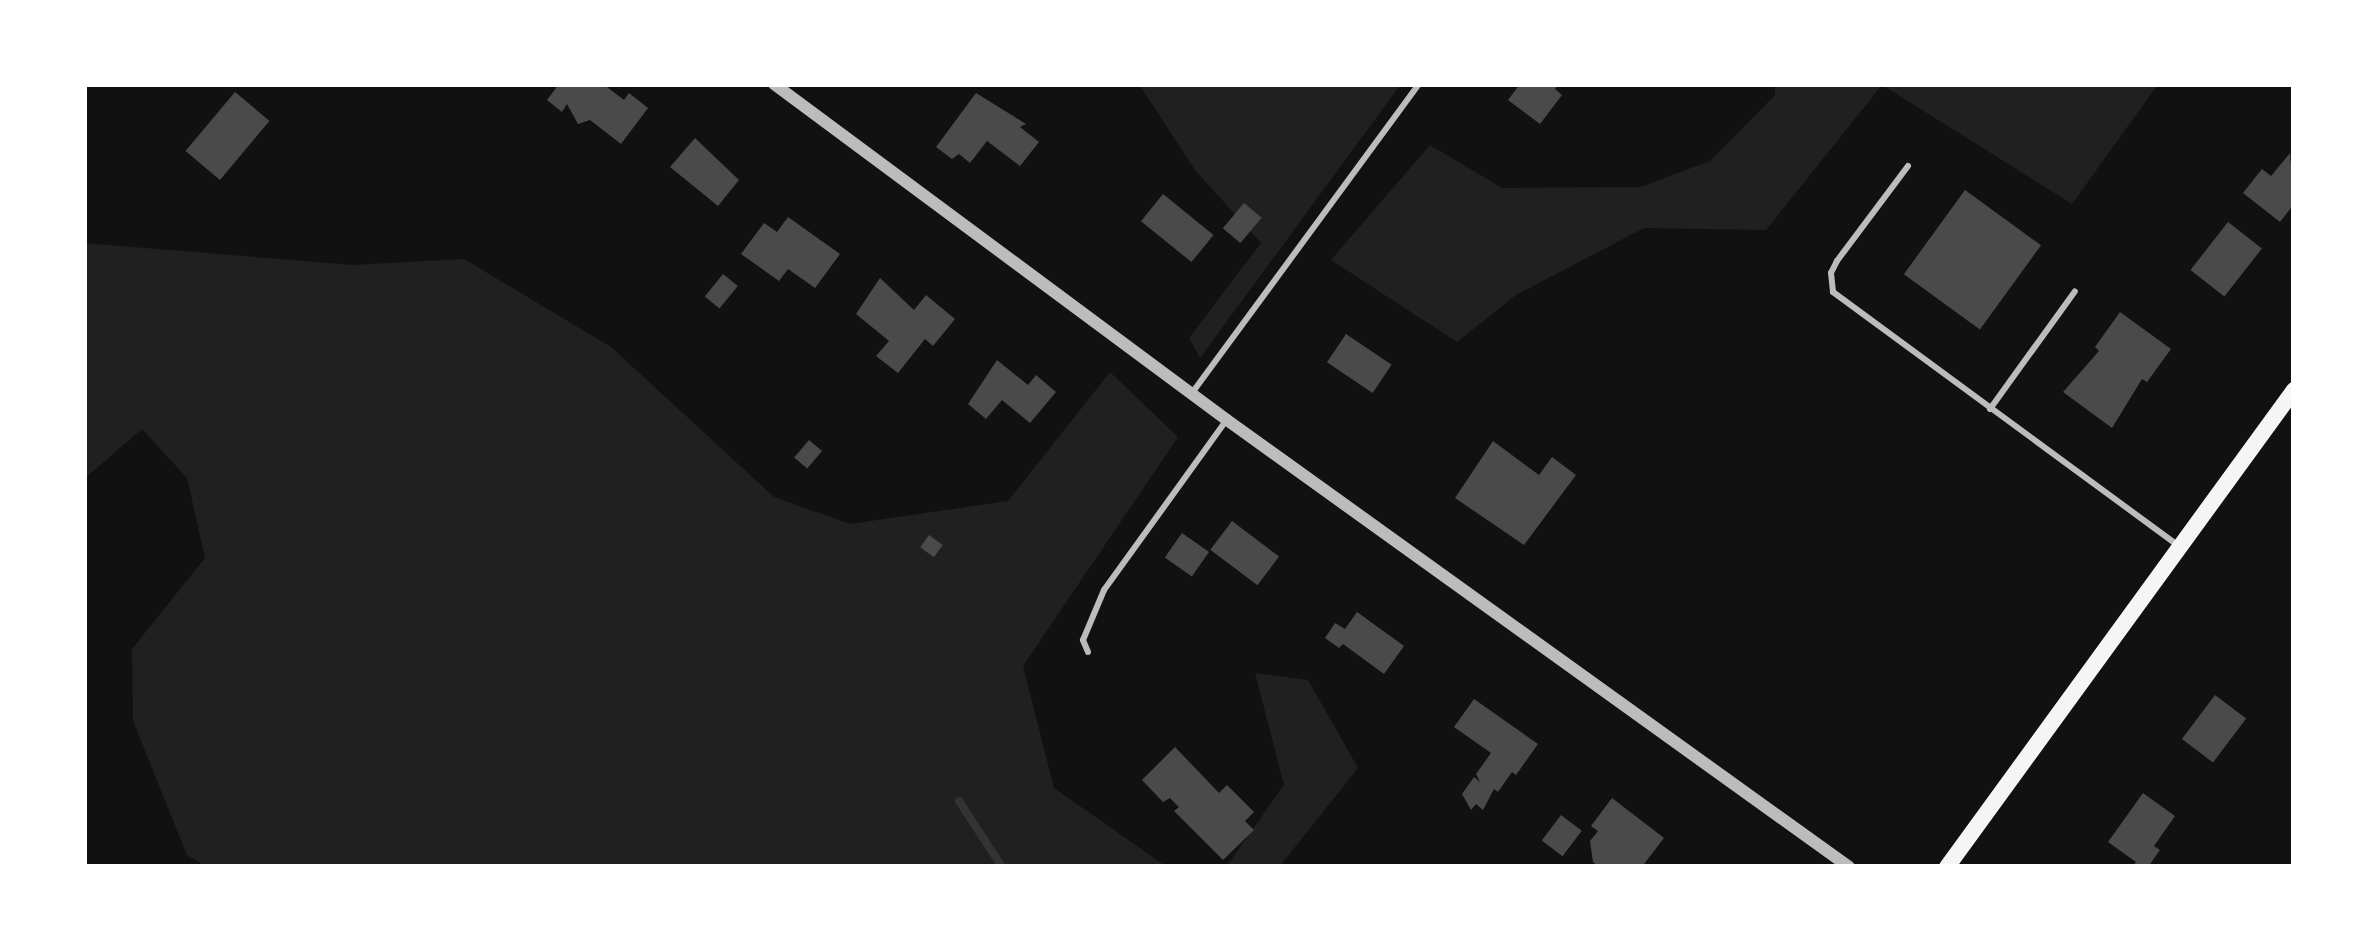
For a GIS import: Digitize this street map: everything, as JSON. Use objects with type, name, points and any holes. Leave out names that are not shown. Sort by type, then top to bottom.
[{"type":"main road","points":[[1947,867],[2294,391]]},
{"type":"street","points":[[774,84],[1227,419],[1849,867]]},
{"type":"lane","points":[[1192,393],[1419,84]]},
{"type":"lane","points":[[1907,166],[1837,261],[1831,273],[1833,292],[2180,547]]},
{"type":"lane","points":[[1990,409],[2075,291]]},
{"type":"lane","points":[[1088,652],[1083,640],[1105,590],[1227,419]]},
{"type":"shaded area","points":[[1139,84],[1401,84],[1200,358],[1189,338],[1261,243],[1195,170]]},
{"type":"shaded area","points":[[1775,84],[2158,84],[2072,204],[1882,85],[1766,230],[1644,228],[1516,295],[1457,342],[1331,260],[1430,145],[1502,188],[1640,187],[1710,161],[1775,95]]},
{"type":"shaded area","points":[[84,243],[352,265],[464,259],[611,347],[774,497],[850,524],[1008,501],[1110,372],[1178,437],[1023,666],[1054,788],[1167,867],[207,867],[187,855],[133,721],[132,649],[205,558],[187,478],[142,429],[84,479]]},
{"type":"shaded area","points":[[1255,673],[1308,680],[1358,768],[1279,867],[1226,867],[1284,785]]},
{"type":"building","points":[[559,84],[603,84],[624,100],[629,93],[648,108],[621,144],[590,120],[578,124],[567,104],[562,112],[547,100]]},
{"type":"building","points":[[1520,84],[1559,84],[1555,89],[1562,95],[1540,124],[1508,100]]},
{"type":"building","points":[[235,92],[269,121],[220,180],[186,151]]},
{"type":"building","points":[[976,93],[1026,124],[1020,127],[1039,142],[1020,166],[987,141],[970,163],[959,154],[952,159],[936,147]]},
{"type":"building","points":[[695,138],[739,180],[718,206],[670,167]]},
{"type":"building","points":[[2290,153],[2294,204],[2280,222],[2243,193],[2262,169],[2271,176]]},
{"type":"building","points":[[1965,190],[2041,245],[1980,329],[1904,274]]},
{"type":"building","points":[[1163,194],[1214,235],[1191,262],[1141,221]]},
{"type":"building","points":[[1244,203],[1262,218],[1240,243],[1223,228]]},
{"type":"building","points":[[788,217],[840,254],[815,288],[788,269],[779,281],[741,254],[764,223],[777,232]]},
{"type":"building","points":[[2228,222],[2262,248],[2224,297],[2190,270]]},
{"type":"building","points":[[723,274],[738,286],[720,308],[705,297]]},
{"type":"building","points":[[880,278],[914,310],[926,295],[955,319],[933,346],[925,339],[898,373],[876,356],[889,341],[856,314]]},
{"type":"building","points":[[2120,312],[2171,349],[2147,382],[2142,379],[2112,428],[2063,392],[2099,351],[2095,347]]},
{"type":"building","points":[[1346,334],[1392,365],[1373,393],[1327,362]]},
{"type":"building","points":[[997,360],[1028,385],[1036,375],[1056,392],[1030,423],[1002,400],[986,419],[968,404]]},
{"type":"building","points":[[809,440],[822,451],[807,469],[794,458]]},
{"type":"building","points":[[1493,441],[1539,475],[1552,457],[1576,475],[1524,545],[1455,498]]},
{"type":"building","points":[[1232,521],[1279,557],[1257,585],[1210,550]]},
{"type":"building","points":[[1182,533],[1209,552],[1192,577],[1165,558]]},
{"type":"building","points":[[929,535],[943,545],[934,557],[920,547]]},
{"type":"building","points":[[1357,612],[1404,646],[1384,674],[1343,644],[1339,648],[1325,638],[1335,623],[1345,629]]},
{"type":"building","points":[[2215,695],[2246,718],[2213,762],[2182,739]]},
{"type":"building","points":[[1474,699],[1538,744],[1516,775],[1512,772],[1498,792],[1494,789],[1483,810],[1476,804],[1471,810],[1462,794],[1474,777],[1480,782],[1476,774],[1491,753],[1454,727]]},
{"type":"building","points":[[1175,747],[1219,793],[1227,785],[1254,812],[1245,821],[1254,830],[1223,860],[1174,811],[1179,807],[1170,798],[1163,802],[1142,780]]},
{"type":"building","points":[[2143,793],[2175,816],[2154,846],[2160,850],[2148,867],[2132,867],[2136,862],[2108,842]]},
{"type":"building","points":[[1612,798],[1664,838],[1644,864],[1599,867],[1593,862],[1590,841],[1598,831],[1591,826]]},
{"type":"building","points":[[1561,815],[1582,831],[1563,856],[1542,841]]},
{"type":"waterway","points":[[959,801],[1002,867]]}]
